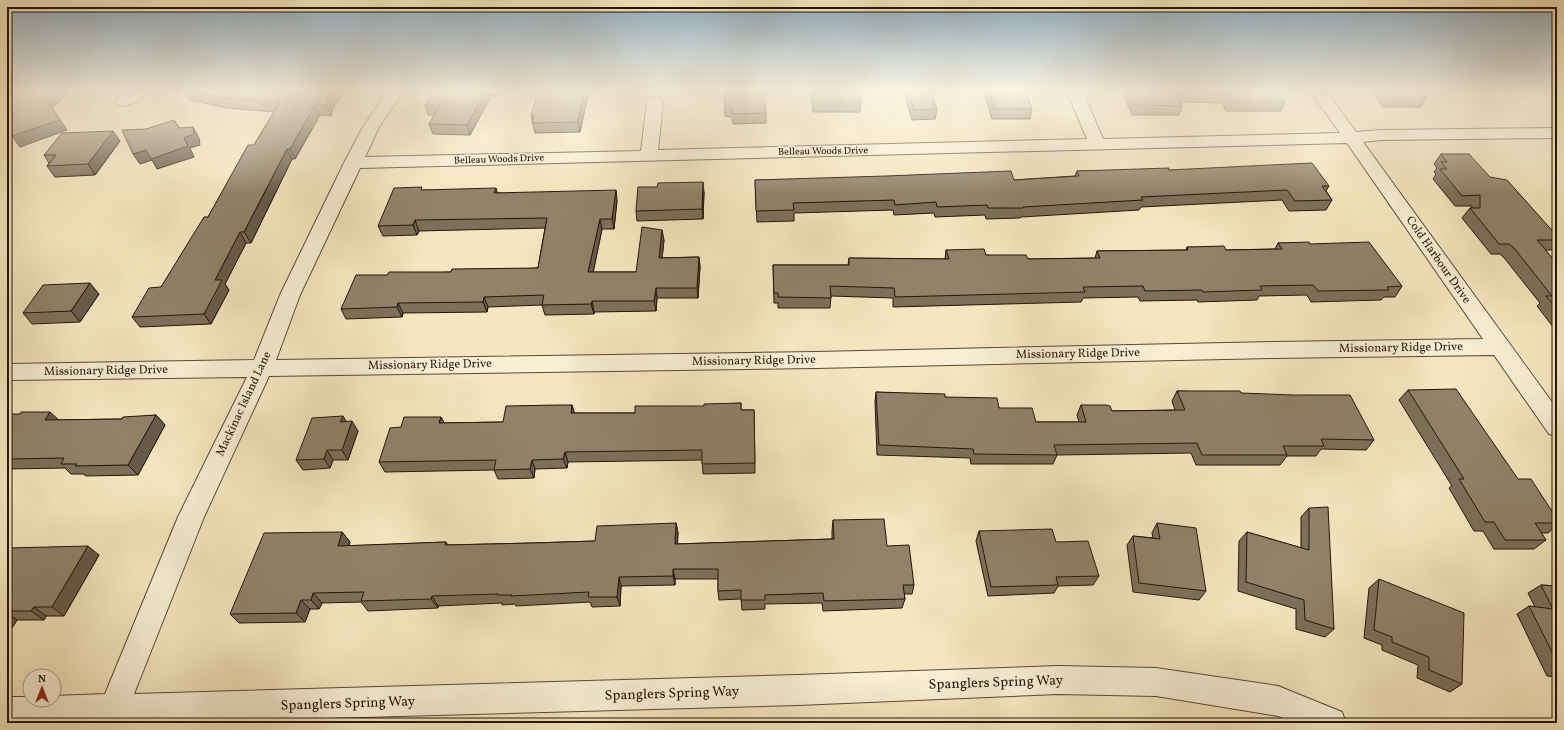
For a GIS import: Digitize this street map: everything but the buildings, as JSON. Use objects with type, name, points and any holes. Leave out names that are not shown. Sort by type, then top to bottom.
[{"type":"street","name":"Mackinac Island Lane","points":[[109,716],[191,517],[262,368],[290,295],[371,126]]},
{"type":"street","points":[[649,155],[652,126]]},
{"type":"street","points":[[1089,126],[1097,144]]},
{"type":"street","name":"Cold Harbour Drive","points":[[1343,126],[1557,427]]},
{"type":"street","name":"Belleau Woods Drive","points":[[353,163],[1352,138],[1389,135],[1557,133]]},
{"type":"street","name":"Missionary Ridge Drive","points":[[7,372],[808,360],[1273,350],[1500,347]]},
{"type":"street","name":"Spanglers Spring Way","points":[[7,712],[109,716],[1058,680],[1156,682],[1278,702],[1331,723]]}]
